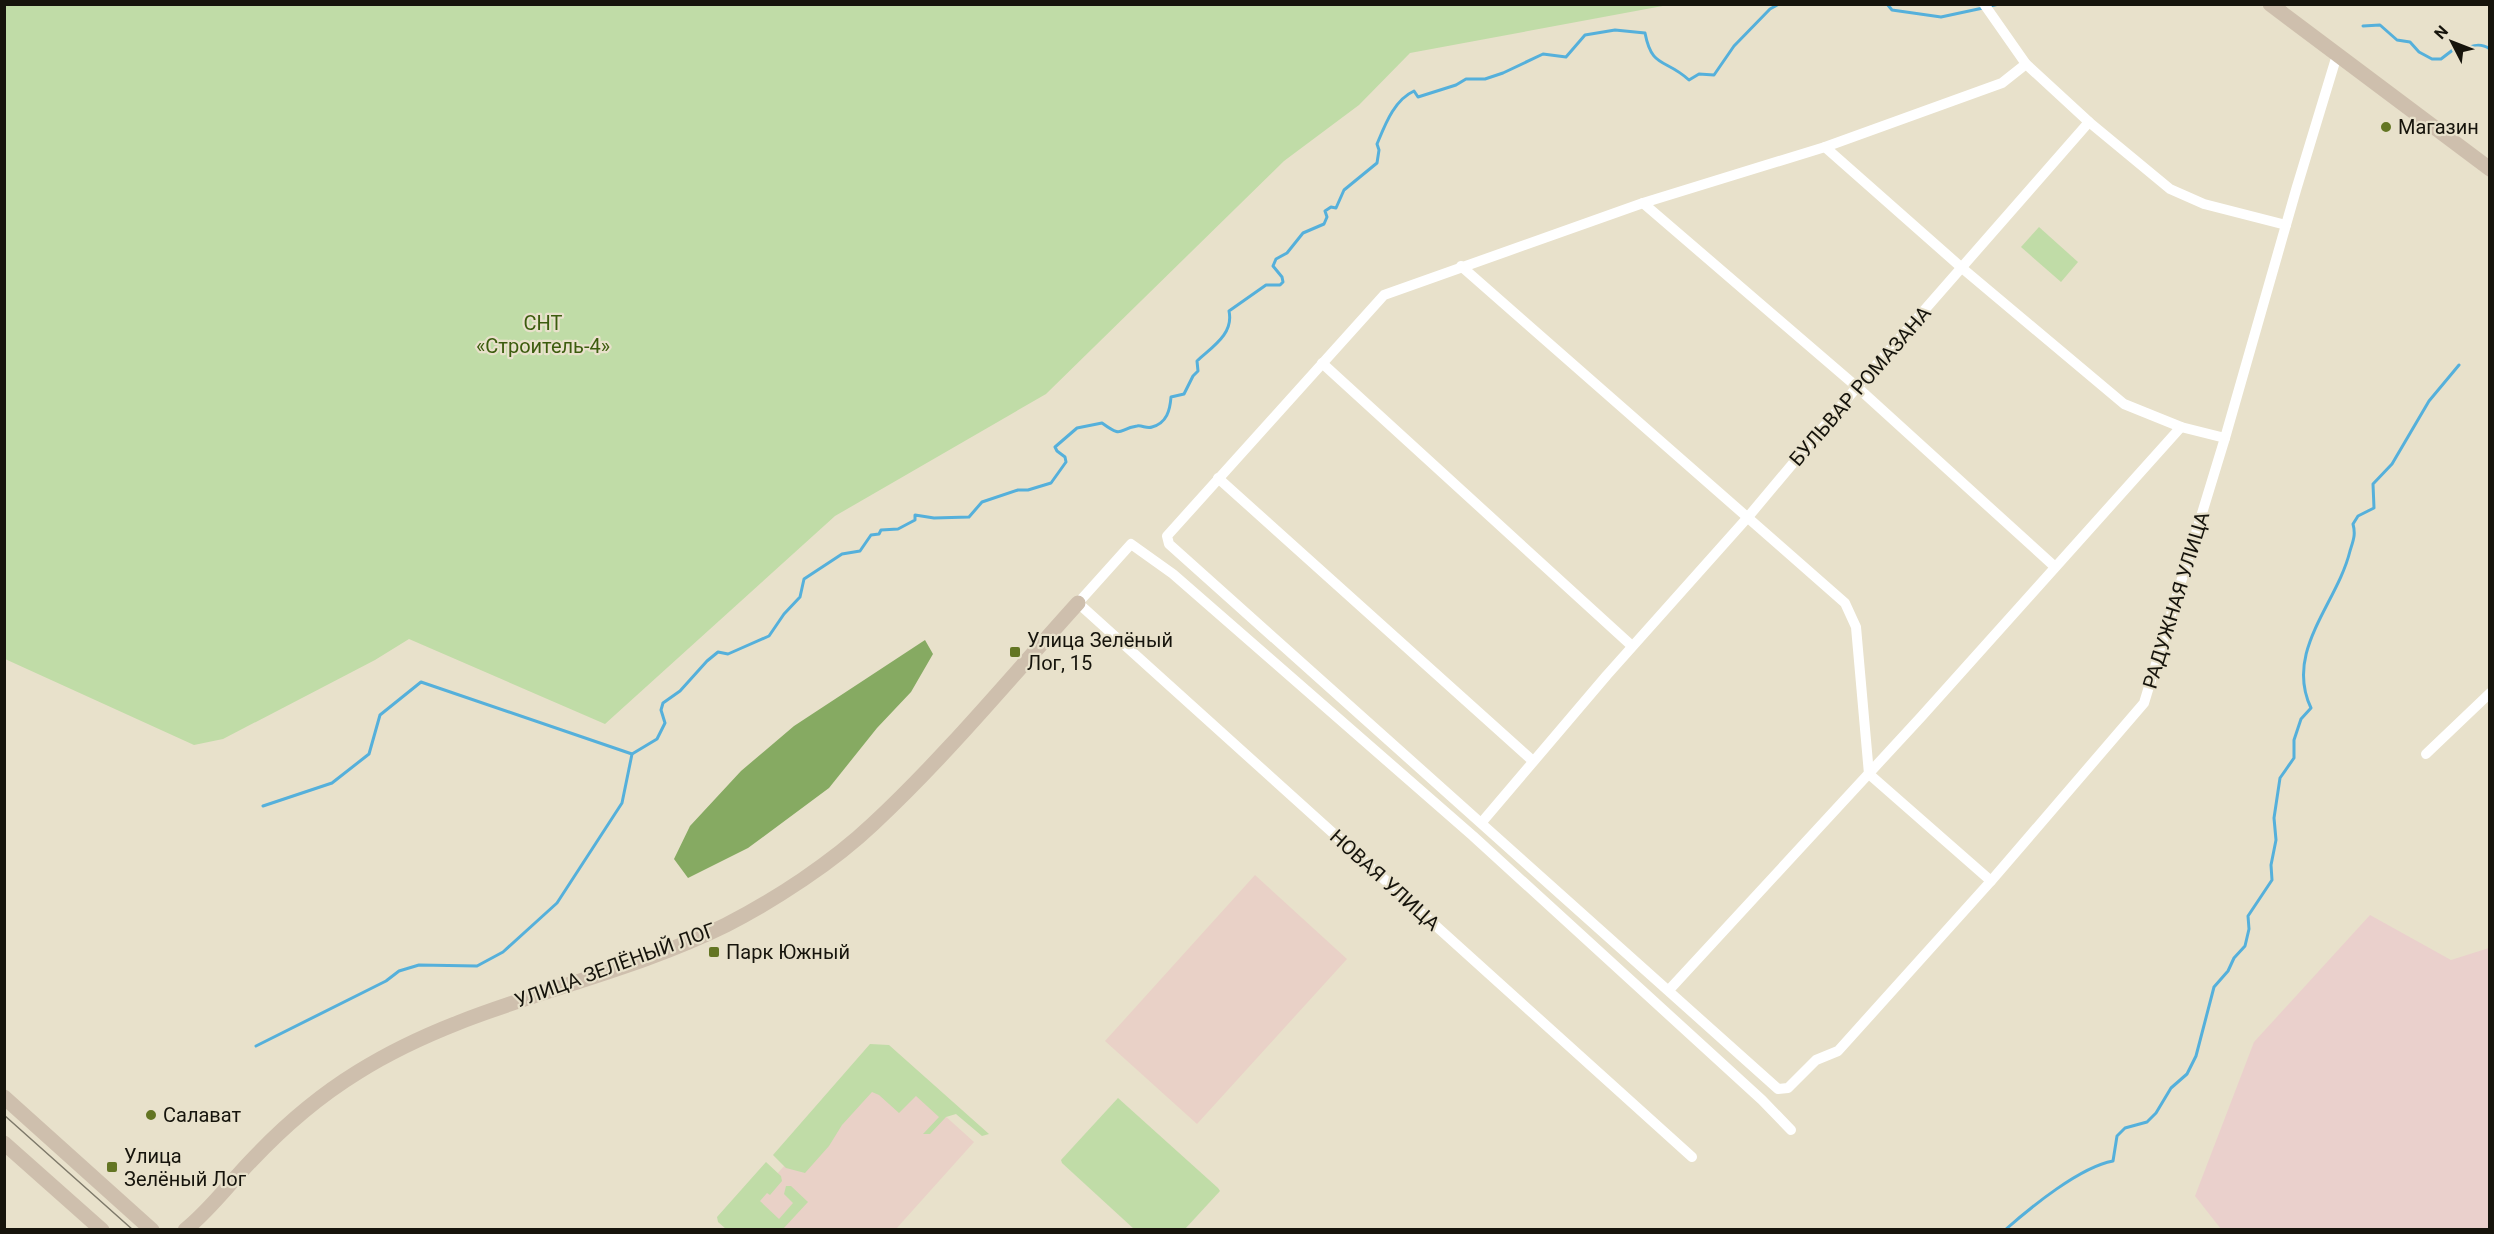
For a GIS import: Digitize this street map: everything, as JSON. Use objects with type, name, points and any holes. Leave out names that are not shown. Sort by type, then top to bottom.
[{"type":"street","points":[[1984,4],[2026,64],[2089,122],[2170,189],[2204,204],[2286,225]]},
{"type":"street","points":[[2270,4],[2490,170]]},
{"type":"street","name":"РАДУЖНАЯ УЛИЦА","points":[[1669,990],[1772,1085],[1784,1090],[1816,1060],[1838,1051],[1991,881],[2144,703],[2225,438],[2337,55]]},
{"type":"street","points":[[2026,64],[2002,83],[1825,147],[1643,202],[1384,294],[1168,534],[1167,542],[1669,990],[1869,774],[2181,427]]},
{"type":"street","name":"БУЛЬВАР РОМАЗАНА","points":[[1482,822],[1632,646],[1748,517],[1857,387],[2089,122]]},
{"type":"street","points":[[1825,147],[1962,268],[2124,404],[2181,427],[2225,438]]},
{"type":"street","points":[[1643,202],[1857,387],[2054,566]]},
{"type":"street","points":[[1461,266],[1845,603],[1856,627],[1869,774],[1991,881]]},
{"type":"street","points":[[1322,363],[1632,646]]},
{"type":"street","points":[[1218,478],[1533,761]]},
{"type":"street","name":"УЛИЦА ЗЕЛЁНЫЙ ЛОГ","points":[[185,1230],[195,1224],[249,1162],[290,1123],[356,1072],[421,1037],[476,1015],[685,943],[728,924],[816,869],[872,826],[921,777],[1131,544],[1173,574],[1473,836],[1753,1092],[1791,1130]]},
{"type":"street","name":"НОВАЯ УЛИЦА","points":[[1078,603],[1692,1157]]},
{"type":"street","points":[[2426,754],[2490,693]]},
{"type":"street","points":[[4,1097],[152,1230]]},
{"type":"street","points":[[4,1143],[102,1230]]},
{"type":"shaded area","points":[[1255,875],[1347,959],[1197,1124],[1105,1041]]},
{"type":"shaded area","points":[[2370,915],[2451,960],[2489,948],[2489,1229],[2221,1229],[2195,1196],[2254,1042]]},
{"type":"shaded area","points":[[881,1058],[974,1142],[896,1229],[783,1229],[752,1202]]},
{"type":"green space","name":"СНТ «Строитель-4»","points":[[5,4],[1668,5],[1410,53],[1359,105],[1284,161],[1046,394],[835,516],[605,724],[409,639],[375,660],[223,739],[194,745],[5,659]]},
{"type":"green space","points":[[2039,227],[2078,262],[2061,282],[2021,247]]},
{"type":"green space","points":[[925,640],[933,654],[911,692],[877,728],[829,788],[748,848],[688,878],[674,859],[690,826],[741,771],[794,726]]},
{"type":"green space","points":[[870,1044],[889,1045],[989,1134],[982,1136],[956,1114],[946,1117],[930,1134],[923,1134],[939,1117],[916,1096],[899,1113],[879,1095],[872,1092],[842,1125],[829,1146],[805,1173],[786,1168],[773,1155]]},
{"type":"green space","points":[[1118,1098],[1220,1191],[1185,1229],[1134,1229],[1062,1163],[1061,1160]]},
{"type":"green space","points":[[766,1162],[781,1176],[782,1181],[770,1195],[767,1193],[760,1201],[779,1219],[793,1203],[784,1194],[786,1186],[791,1186],[808,1202],[783,1229],[726,1229],[718,1222],[717,1217]]},
{"type":"waterway","points":[[256,1046],[386,981],[399,971],[419,965],[477,966],[503,952],[557,903],[622,803],[632,754],[657,739],[665,723],[661,710],[663,703],[680,691],[718,652],[728,654],[769,636],[784,614],[800,597],[804,579],[842,554],[860,551],[871,535],[879,534],[881,530],[898,529],[915,520],[915,515],[934,518],[969,517],[982,502],[1018,490],[1028,490],[1051,483],[1066,462],[1065,457],[1055,447],[1077,428],[1102,423],[1120,432],[1131,427],[1150,427],[1161,422],[1169,411],[1171,397],[1184,394],[1198,371],[1197,361],[1225,333],[1230,319],[1229,311],[1266,285],[1280,285],[1283,282],[1282,277],[1273,266],[1276,259],[1287,253],[1303,233],[1324,224],[1327,217],[1325,211],[1331,207],[1336,208],[1344,190],[1377,163],[1379,150],[1377,144],[1383,129],[1391,114],[1407,95],[1414,91],[1418,97],[1456,85],[1466,79],[1485,79],[1543,54],[1566,57],[1585,35],[1615,30],[1645,33],[1651,52],[1656,58],[1689,80],[1699,74],[1714,75],[1734,46],[1770,9],[1779,4]]},
{"type":"waterway","points":[[1887,4],[1892,10],[1941,17],[1983,8]]},
{"type":"waterway","points":[[1990,6],[1999,4]]},
{"type":"waterway","points":[[2363,26],[2380,25],[2397,40],[2410,42],[2419,52],[2432,59],[2441,59],[2454,49],[2462,51],[2476,45],[2490,49]]},
{"type":"waterway","points":[[2005,1230],[2071,1179],[2113,1161],[2117,1136],[2125,1128],[2147,1122],[2156,1113],[2171,1088],[2187,1074],[2196,1056],[2214,987],[2245,946],[2249,929],[2248,916],[2272,880],[2271,865],[2276,840],[2274,818],[2280,778],[2294,758],[2294,740],[2301,719],[2311,708],[2304,687],[2304,667],[2308,647],[2343,571],[2354,538],[2353,524],[2358,516],[2374,508],[2373,484],[2392,464],[2429,401],[2459,365]]},
{"type":"waterway","points":[[263,806],[332,783],[369,754],[380,715],[421,682],[632,754]]},
{"type":"tram line","points":[[4,1115],[133,1230]]},
{"type":"place","name":"Магазин","points":[[2386,127]]},
{"type":"place","name":"Улица Зелёный Лог, 15","points":[[1015,652]]},
{"type":"place","name":"Парк Южный","points":[[714,952]]},
{"type":"place","name":"Салават","points":[[151,1115]]},
{"type":"place","name":"Улица Зелёный Лог","points":[[112,1167]]}]
